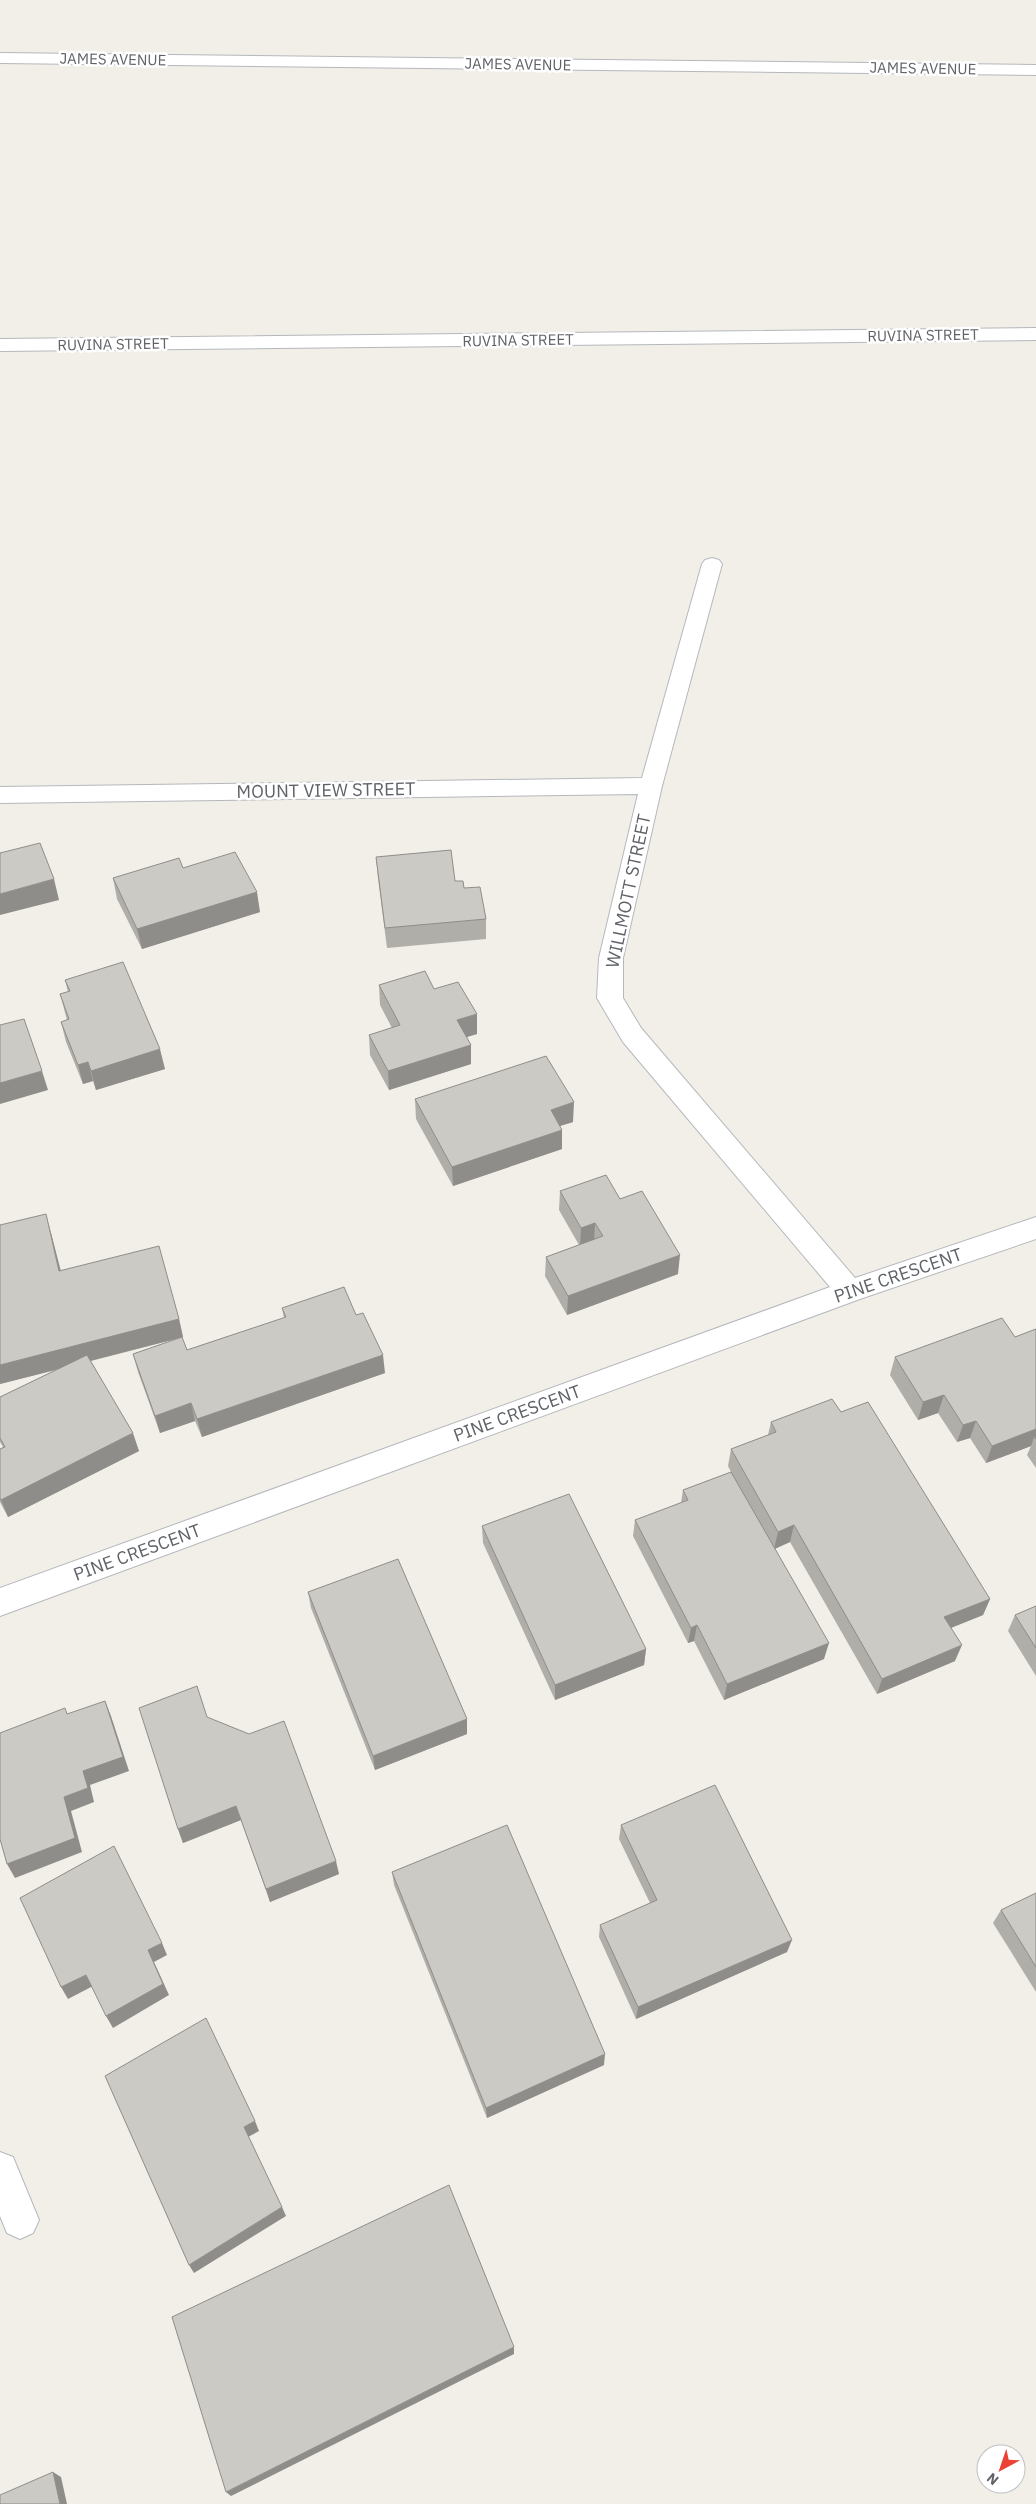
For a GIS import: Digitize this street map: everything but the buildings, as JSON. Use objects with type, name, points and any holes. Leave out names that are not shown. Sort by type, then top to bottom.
[{"type":"street","name":"JAMES AVENUE","points":[[0,58],[1036,70]]},
{"type":"street","name":"RUVINA STREET","points":[[0,345],[1036,334]]},
{"type":"street","name":"WILLMOTT STREET","points":[[712,564],[651,786],[611,958],[610,998],[632,1035],[850,1291]]},
{"type":"street","name":"MOUNT VIEW STREET","points":[[0,795],[651,786]]},
{"type":"street","name":"PINE CRESCENT","points":[[0,1602],[850,1291],[1036,1228]]},
{"type":"street","points":[[0,2170],[20,2220]]}]
